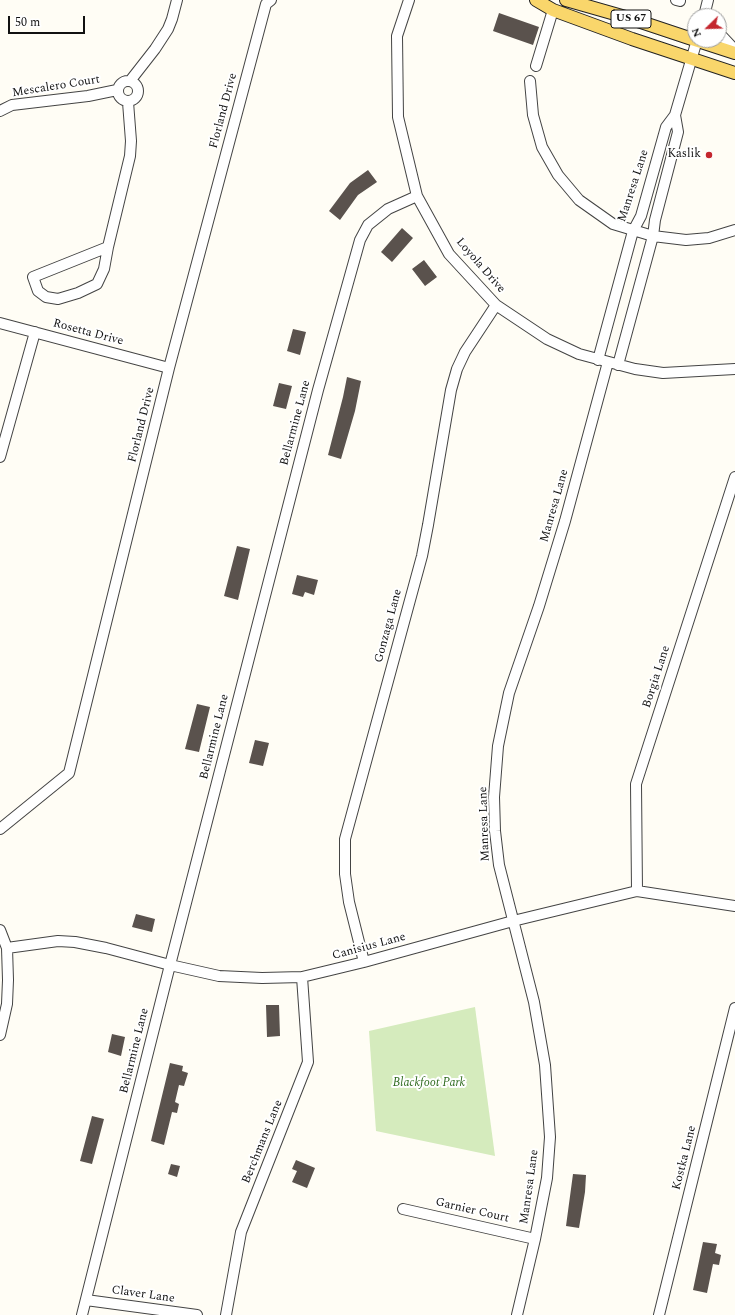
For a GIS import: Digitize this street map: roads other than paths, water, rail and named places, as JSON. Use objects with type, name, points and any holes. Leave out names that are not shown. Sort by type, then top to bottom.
[{"type":"main road","name":"US 67","points":[[536,0],[554,10],[632,39],[735,73]]},
{"type":"main road","name":"US 67","points":[[566,0],[629,18],[687,37]]},
{"type":"main road","name":"US 67","points":[[720,48],[735,53]]},
{"type":"street","name":"Mescalero Court","points":[[128,102],[121,99],[117,94],[117,90],[122,82],[130,81],[155,49],[168,29],[177,0]]},
{"type":"street","name":"Florland Drive","points":[[0,829],[69,773],[169,368],[266,4],[270,0]]},
{"type":"street","name":"Loyola Drive","points":[[409,0],[397,36],[398,117],[417,196],[449,254],[496,305],[547,339],[579,354],[618,365],[663,373],[735,369]]},
{"type":"street","points":[[536,66],[554,10]]},
{"type":"street","points":[[727,42],[735,50]]},
{"type":"street","name":"Manresa Lane","points":[[517,1315],[535,1239],[547,1178],[550,1136],[545,1065],[534,1002],[499,865],[495,831],[494,797],[498,746],[509,693],[539,606],[554,556],[603,361],[633,230],[640,216],[666,127],[675,115],[694,48]]},
{"type":"street","points":[[108,247],[33,277],[38,291],[46,297],[58,299],[78,293],[97,284],[104,269],[130,149],[131,141],[128,102],[134,99],[138,94],[137,87],[130,81]]},
{"type":"street","points":[[530,82],[533,115],[542,147],[558,175],[579,200],[613,224],[653,236],[686,240],[709,238],[735,230]]},
{"type":"street","name":"Mescalero Court","points":[[0,111],[12,106],[88,96],[117,90]]},
{"type":"street","name":"Manresa Lane","points":[[618,365],[653,236],[655,220],[678,132],[675,115]]},
{"type":"street","points":[[654,168],[668,172]]},
{"type":"street","name":"Bellarmine Lane","points":[[82,1315],[170,965],[318,390],[360,240],[368,225],[388,208],[417,196]]},
{"type":"street","name":"Gonzaga Lane","points":[[364,962],[349,902],[345,874],[345,839],[422,556],[451,390],[457,369],[465,352],[496,305]]},
{"type":"street","name":"Rosetta Drive","points":[[0,323],[169,368]]},
{"type":"street","points":[[0,455],[35,332]]},
{"type":"street","points":[[735,369],[735,374]]},
{"type":"street","name":"Borgia Lane","points":[[637,891],[636,784],[735,477]]},
{"type":"street","name":"Canisius Lane","points":[[7,948],[58,941],[75,942],[106,948],[219,976],[262,978],[302,976],[364,962],[513,921],[637,891],[735,906]]},
{"type":"street","points":[[0,930],[7,948],[8,980],[7,1004],[0,1035]]},
{"type":"street","name":"Berchmans Lane","points":[[226,1315],[241,1232],[308,1062],[302,976]]},
{"type":"street","name":"Kostka Lane","points":[[659,1315],[735,1008]]},
{"type":"street","name":"Garnier Court","points":[[403,1209],[535,1239]]},
{"type":"street","name":"Claver Lane","points":[[86,1300],[197,1315]]},
{"type":"place","name":"Kaslik","points":[[709,155]]},
{"type":"park label","name":"Blackfoot Park","points":[[429,1084]]}]
